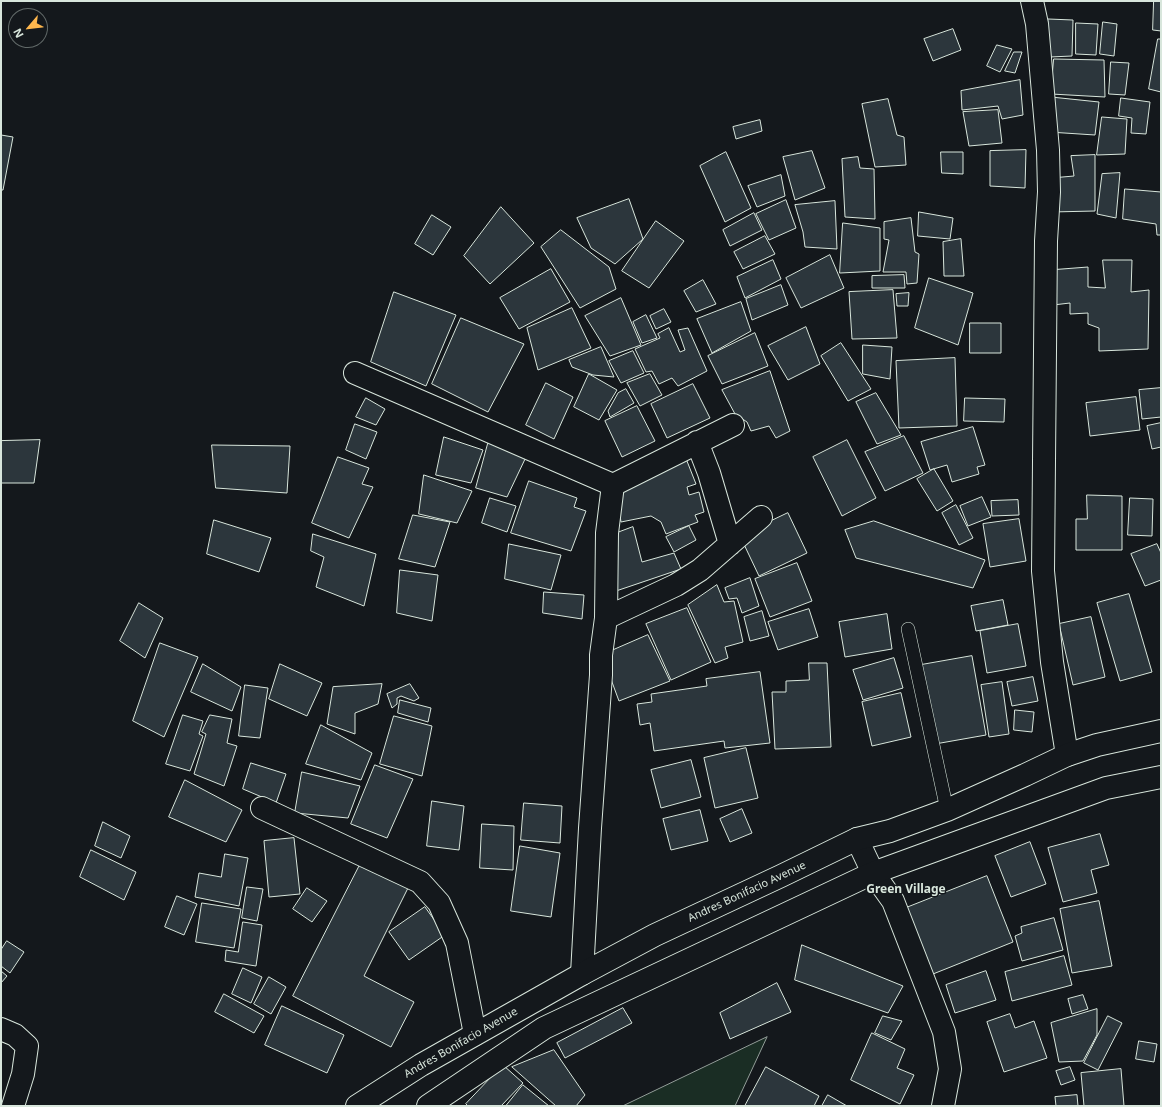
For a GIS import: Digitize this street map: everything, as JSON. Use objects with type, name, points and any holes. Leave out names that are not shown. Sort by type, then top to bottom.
[{"type":"main road","points":[[1032,1],[1037,24],[1048,150],[1049,185],[1046,241],[1043,571],[1052,662],[1067,755]]},
{"type":"main road","points":[[355,373],[613,485]]},
{"type":"main road","points":[[613,485],[733,425]]},
{"type":"main road","points":[[697,442],[709,473],[730,544]]},
{"type":"main road","points":[[582,974],[590,828],[601,675],[601,654],[606,618],[607,533],[613,485]]},
{"type":"main road","points":[[606,618],[676,585],[700,570],[761,517]]},
{"type":"main road","name":"Andres Bonifacio Avenue","points":[[357,1106],[421,1065],[582,974],[655,935],[857,839],[890,831],[947,810],[1067,755],[1097,745],[1161,731]]},
{"type":"main road","points":[[428,1106],[544,1028],[873,873],[1106,788],[1161,777]]},
{"type":"main road","points":[[262,808],[420,882],[439,903],[457,943],[476,1034]]},
{"type":"main road","points":[[857,839],[873,873],[893,901],[944,1032],[950,1069],[943,1106]]},
{"type":"main road","points":[[1,1029],[15,1035],[27,1046],[23,1074],[13,1106]]},
{"type":"lane","points":[[908,629],[947,810]]},
{"type":"green space","points":[[767,1037],[735,1106],[623,1106]]},
{"type":"building","points":[[1154,1],[1161,1],[1161,31],[1153,30]]},
{"type":"building","points":[[1048,19],[1073,20],[1072,56],[1050,57]]},
{"type":"building","points":[[1103,22],[1117,24],[1114,56],[1100,54]]},
{"type":"building","points":[[1076,23],[1098,24],[1096,55],[1076,54]]},
{"type":"building","points":[[953,29],[961,50],[933,61],[924,39]]},
{"type":"building","points":[[1158,39],[1161,39],[1161,92],[1149,89]]},
{"type":"building","points":[[997,45],[1012,49],[1000,72],[987,66]]},
{"type":"building","points":[[1014,52],[1022,52],[1015,73],[1005,71]]},
{"type":"building","points":[[1054,59],[1104,60],[1105,97],[1051,94]]},
{"type":"building","points":[[1111,62],[1129,63],[1125,95],[1109,94]]},
{"type":"building","points":[[1020,80],[1023,115],[1002,119],[998,106],[962,110],[961,91]]},
{"type":"building","points":[[1051,97],[1099,102],[1095,135],[1049,132]]},
{"type":"building","points":[[1121,98],[1150,102],[1146,134],[1131,133],[1132,118],[1119,116]]},
{"type":"building","points":[[888,99],[897,135],[904,137],[906,165],[875,167],[862,104]]},
{"type":"building","points":[[998,110],[1002,143],[969,146],[963,112]]},
{"type":"building","points":[[1102,117],[1127,119],[1125,154],[1097,155]]},
{"type":"building","points":[[760,120],[762,131],[736,139],[733,127]]},
{"type":"building","points":[[1,135],[13,137],[3,190],[1,190]]},
{"type":"building","points":[[1026,150],[1025,188],[990,186],[990,151]]},
{"type":"building","points":[[812,151],[825,188],[795,200],[783,157]]},
{"type":"building","points":[[726,152],[751,208],[725,222],[700,166]]},
{"type":"building","points":[[941,152],[963,152],[963,174],[942,173]]},
{"type":"building","points":[[1095,155],[1095,211],[1051,212],[1051,178],[1074,176],[1071,156]]},
{"type":"building","points":[[858,157],[860,168],[874,169],[875,219],[845,217],[842,159]]},
{"type":"building","points":[[1120,173],[1116,218],[1097,214],[1102,174]]},
{"type":"building","points":[[781,175],[785,196],[757,207],[748,186]]},
{"type":"building","points":[[1125,189],[1161,192],[1161,235],[1157,235],[1156,224],[1123,219]]},
{"type":"building","points":[[629,199],[643,239],[615,264],[591,248],[577,218]]},
{"type":"building","points":[[786,200],[796,228],[769,240],[756,214]]},
{"type":"building","points":[[835,201],[837,249],[805,247],[803,232],[795,205]]},
{"type":"building","points":[[501,207],[534,243],[490,284],[464,256]]},
{"type":"building","points":[[919,212],[953,218],[950,239],[918,236]]},
{"type":"building","points":[[754,213],[762,230],[730,246],[723,230]]},
{"type":"building","points":[[432,215],[451,227],[433,255],[415,244]]},
{"type":"building","points":[[911,218],[915,252],[919,254],[917,283],[907,284],[906,272],[883,272],[889,240],[884,239],[884,222]]},
{"type":"building","points":[[656,221],[684,241],[649,288],[622,271]]},
{"type":"building","points":[[843,223],[880,228],[880,271],[840,273]]},
{"type":"building","points":[[561,230],[609,267],[616,289],[580,308],[541,247]]},
{"type":"building","points":[[765,236],[775,254],[743,269],[734,252]]},
{"type":"building","points":[[961,239],[964,276],[944,276],[943,242]]},
{"type":"building","points":[[830,255],[844,288],[801,308],[786,278]]},
{"type":"building","points":[[773,260],[781,279],[745,298],[737,277]]},
{"type":"building","points":[[1103,260],[1132,260],[1131,292],[1149,290],[1148,349],[1099,351],[1099,328],[1088,324],[1088,313],[1070,314],[1070,303],[1053,305],[1049,270],[1088,267],[1088,287],[1105,288]]},
{"type":"building","points":[[551,269],[570,302],[519,329],[500,298]]},
{"type":"building","points":[[904,275],[905,288],[872,288],[872,276]]},
{"type":"building","points":[[929,278],[973,293],[958,345],[915,328]]},
{"type":"building","points":[[703,280],[716,304],[696,312],[684,291]]},
{"type":"building","points":[[781,285],[788,305],[752,320],[746,299]]},
{"type":"building","points":[[893,290],[897,338],[852,339],[849,292]]},
{"type":"building","points":[[394,292],[456,315],[426,386],[371,362]]},
{"type":"building","points":[[909,293],[908,306],[897,306],[896,294]]},
{"type":"building","points":[[621,298],[641,345],[610,356],[585,316]]},
{"type":"building","points":[[741,302],[751,331],[712,353],[697,319]]},
{"type":"building","points":[[572,308],[591,348],[538,370],[527,328]]},
{"type":"building","points":[[664,309],[671,322],[656,329],[650,316]]},
{"type":"building","points":[[646,315],[657,338],[642,343],[633,322]]},
{"type":"building","points":[[461,318],[524,344],[488,412],[432,384]]},
{"type":"building","points":[[970,323],[1001,323],[1001,353],[970,353]]},
{"type":"building","points":[[806,327],[820,364],[788,380],[768,346]]},
{"type":"building","points":[[669,328],[680,352],[685,350],[678,330],[688,328],[707,371],[678,386],[672,378],[659,384],[652,371],[646,372],[635,349],[660,338],[658,334]]},
{"type":"building","points":[[755,333],[768,366],[722,384],[708,356]]},
{"type":"building","points":[[841,343],[871,389],[848,401],[821,356]]},
{"type":"building","points":[[863,345],[892,347],[890,379],[863,374]]},
{"type":"building","points":[[601,347],[614,377],[593,375],[572,367],[569,360]]},
{"type":"building","points":[[633,351],[644,373],[621,383],[609,361]]},
{"type":"building","points":[[955,358],[957,426],[899,428],[896,361]]},
{"type":"building","points":[[770,371],[790,431],[776,438],[769,426],[751,431],[747,422],[735,414],[722,390]]},
{"type":"building","points":[[589,374],[617,390],[599,420],[574,407]]},
{"type":"building","points":[[650,374],[662,395],[640,406],[627,383]]},
{"type":"building","points":[[546,383],[573,397],[554,439],[526,425]]},
{"type":"building","points":[[693,384],[710,418],[667,438],[651,404]]},
{"type":"building","points":[[1161,388],[1161,417],[1142,419],[1139,390]]},
{"type":"building","points":[[626,389],[634,403],[610,417],[608,411],[618,393]]},
{"type":"building","points":[[876,393],[901,435],[877,444],[856,402]]},
{"type":"building","points":[[1136,397],[1140,430],[1090,436],[1086,403]]},
{"type":"building","points":[[366,398],[385,409],[376,425],[356,417]]},
{"type":"building","points":[[965,398],[1005,399],[1004,422],[964,421]]},
{"type":"building","points":[[637,406],[655,441],[622,457],[605,421]]},
{"type":"building","points":[[1161,423],[1161,447],[1152,449],[1147,426]]},
{"type":"building","points":[[355,424],[377,432],[366,459],[346,450]]},
{"type":"building","points":[[973,427],[985,465],[977,467],[979,474],[952,482],[947,465],[930,470],[921,442]]},
{"type":"building","points":[[904,436],[923,473],[885,491],[865,452]]},
{"type":"building","points":[[444,437],[483,450],[471,483],[436,475]]},
{"type":"building","points":[[40,440],[34,483],[1,483],[1,441]]},
{"type":"building","points":[[489,440],[526,457],[507,497],[476,488]]},
{"type":"building","points":[[847,440],[876,498],[842,516],[813,457]]},
{"type":"building","points":[[212,445],[290,446],[287,493],[216,488]]},
{"type":"building","points":[[685,456],[696,484],[687,487],[689,495],[699,492],[704,512],[695,515],[698,522],[666,534],[661,522],[651,516],[621,522],[615,485]]},
{"type":"building","points":[[338,457],[369,468],[362,484],[373,487],[349,538],[312,523]]},
{"type":"building","points":[[934,469],[953,501],[937,511],[917,479]]},
{"type":"building","points":[[424,475],[472,491],[457,523],[419,514]]},
{"type":"building","points":[[529,481],[577,498],[574,507],[586,511],[571,551],[511,533]]},
{"type":"building","points":[[1087,495],[1122,496],[1122,550],[1076,550],[1076,519],[1087,519]]},
{"type":"building","points":[[982,497],[991,517],[968,526],[960,506]]},
{"type":"building","points":[[490,498],[516,506],[507,532],[482,523]]},
{"type":"building","points":[[1130,498],[1153,499],[1152,536],[1128,535]]},
{"type":"building","points":[[1018,500],[1019,515],[992,516],[991,501]]},
{"type":"building","points":[[956,505],[973,538],[959,545],[942,513]]},
{"type":"building","points":[[788,513],[807,553],[759,576],[740,536]]},
{"type":"building","points":[[413,515],[450,522],[435,567],[399,559]]},
{"type":"building","points":[[1019,519],[1026,561],[990,567],[983,524]]},
{"type":"building","points":[[214,520],[271,538],[259,572],[207,554]]},
{"type":"building","points":[[874,521],[985,560],[973,588],[856,558],[845,530]]},
{"type":"building","points":[[689,526],[696,540],[674,552],[666,537]]},
{"type":"building","points":[[633,527],[642,562],[674,553],[681,569],[616,591],[609,536]]},
{"type":"building","points":[[313,534],[376,554],[364,606],[316,587],[324,557],[311,551]]},
{"type":"building","points":[[509,544],[561,555],[551,590],[505,579]]},
{"type":"building","points":[[1157,544],[1161,553],[1161,580],[1145,586],[1131,554]]},
{"type":"building","points":[[797,563],[812,601],[770,617],[755,579]]},
{"type":"building","points":[[400,570],[438,575],[432,621],[397,613]]},
{"type":"building","points":[[750,578],[759,606],[742,613],[737,598],[729,599],[725,588]]},
{"type":"building","points":[[717,585],[724,602],[734,601],[743,642],[725,647],[728,658],[715,663],[688,605]]},
{"type":"building","points":[[544,592],[584,595],[582,619],[543,613]]},
{"type":"building","points":[[1129,594],[1152,672],[1120,681],[1097,603]]},
{"type":"building","points":[[1003,600],[1008,625],[976,631],[971,606]]},
{"type":"building","points":[[139,603],[163,618],[145,658],[120,641]]},
{"type":"building","points":[[687,608],[711,662],[671,680],[646,624]]},
{"type":"building","points":[[809,609],[818,637],[778,650],[768,622]]},
{"type":"building","points":[[762,611],[769,636],[750,641],[744,617]]},
{"type":"building","points":[[887,614],[892,649],[845,657],[839,622]]},
{"type":"building","points":[[1091,617],[1105,677],[1073,685],[1059,624]]},
{"type":"building","points":[[1018,624],[1026,666],[987,673],[980,631]]},
{"type":"building","points":[[648,635],[670,681],[619,701],[602,655]]},
{"type":"building","points":[[160,643],[198,657],[164,737],[133,721]]},
{"type":"building","points":[[972,656],[986,735],[935,744],[921,665]]},
{"type":"building","points":[[894,658],[903,688],[863,700],[853,670]]},
{"type":"building","points":[[809,663],[827,663],[831,747],[775,749],[772,692],[786,692],[786,681],[809,680]]},
{"type":"building","points":[[203,664],[241,687],[232,711],[191,692]]},
{"type":"building","points":[[280,664],[322,683],[307,716],[269,699]]},
{"type":"building","points":[[760,672],[770,743],[725,748],[724,741],[654,751],[650,723],[640,725],[637,704],[652,702],[651,694],[707,686],[706,679]]},
{"type":"building","points":[[1033,677],[1038,701],[1012,706],[1007,682]]},
{"type":"building","points":[[1002,682],[1009,734],[989,737],[981,685]]},
{"type":"building","points":[[382,684],[378,704],[355,713],[355,734],[327,724],[333,687]]},
{"type":"building","points":[[410,684],[419,698],[414,701],[401,696],[397,698],[397,704],[392,708],[387,694]]},
{"type":"building","points":[[245,685],[268,688],[260,738],[239,736]]},
{"type":"building","points":[[901,693],[911,737],[872,746],[862,702]]},
{"type":"building","points":[[400,700],[431,708],[428,722],[398,713]]},
{"type":"building","points":[[1015,710],[1034,712],[1032,732],[1014,730]]},
{"type":"building","points":[[183,715],[203,721],[199,734],[203,736],[190,771],[166,764]]},
{"type":"building","points":[[210,715],[232,719],[227,743],[237,746],[224,786],[194,774],[206,734],[202,732]]},
{"type":"building","points":[[394,716],[432,726],[422,776],[380,764]]},
{"type":"building","points":[[321,725],[372,753],[361,780],[306,764]]},
{"type":"building","points":[[746,748],[758,798],[715,808],[704,758]]},
{"type":"building","points":[[691,760],[701,797],[661,808],[651,770]]},
{"type":"building","points":[[251,763],[286,774],[276,803],[243,789]]},
{"type":"building","points":[[375,765],[413,779],[387,838],[351,824]]},
{"type":"building","points":[[302,772],[360,786],[348,818],[295,813]]},
{"type":"building","points":[[185,780],[242,810],[226,842],[169,817]]},
{"type":"building","points":[[432,801],[464,806],[459,850],[427,846]]},
{"type":"building","points":[[524,803],[562,806],[560,843],[521,840]]},
{"type":"building","points":[[742,809],[752,833],[730,842],[720,819]]},
{"type":"building","points":[[700,810],[708,841],[671,850],[663,819]]},
{"type":"building","points":[[103,822],[130,836],[121,858],[95,846]]},
{"type":"building","points":[[482,824],[514,826],[513,870],[480,868]]},
{"type":"building","points":[[1100,834],[1109,865],[1091,870],[1097,893],[1063,902],[1048,848]]},
{"type":"building","points":[[294,838],[300,894],[269,897],[264,841]]},
{"type":"building","points":[[1030,842],[1046,884],[1011,897],[995,856]]},
{"type":"building","points":[[520,846],[560,853],[551,917],[511,911]]},
{"type":"building","points":[[91,850],[136,872],[124,900],[80,877]]},
{"type":"building","points":[[225,854],[248,858],[239,906],[195,897],[199,873],[221,877]]},
{"type":"building","points":[[364,857],[411,882],[364,976],[414,1002],[391,1047],[293,996]]},
{"type":"building","points":[[987,876],[1013,942],[928,976],[901,910]]},
{"type":"building","points":[[247,887],[263,889],[257,921],[242,918]]},
{"type":"building","points":[[307,888],[327,901],[312,922],[293,909]]},
{"type":"building","points":[[177,896],[197,904],[184,935],[165,927]]},
{"type":"building","points":[[1099,901],[1112,966],[1072,973],[1060,909]]},
{"type":"building","points":[[202,903],[241,909],[234,948],[196,942]]},
{"type":"building","points":[[425,907],[445,935],[409,960],[389,932]]},
{"type":"building","points":[[1054,918],[1063,950],[1022,961],[1015,936],[1022,933],[1021,927]]},
{"type":"building","points":[[243,922],[262,925],[256,966],[225,961],[226,950],[238,952]]},
{"type":"building","points":[[7,941],[24,952],[10,973],[1,966],[1,950]]},
{"type":"building","points":[[802,945],[903,986],[888,1013],[795,980]]},
{"type":"building","points":[[1064,956],[1072,985],[1012,1001],[1005,972]]},
{"type":"building","points":[[243,968],[262,977],[251,1003],[232,994]]},
{"type":"building","points":[[1,971],[7,976],[1,983]]},
{"type":"building","points":[[986,971],[996,1000],[955,1013],[946,985]]},
{"type":"building","points":[[269,977],[286,987],[271,1014],[254,1004]]},
{"type":"building","points":[[777,983],[791,1012],[730,1039],[720,1013]]},
{"type":"building","points":[[224,994],[264,1016],[254,1033],[215,1012]]},
{"type":"building","points":[[1083,995],[1088,1009],[1072,1014],[1068,999]]},
{"type":"building","points":[[282,1006],[344,1035],[327,1073],[265,1045]]},
{"type":"building","points":[[623,1008],[632,1023],[565,1058],[557,1043]]},
{"type":"building","points":[[1097,1009],[1097,1035],[1083,1061],[1059,1062],[1051,1023]]},
{"type":"building","points":[[1010,1014],[1015,1028],[1034,1021],[1047,1058],[1004,1072],[987,1022]]},
{"type":"building","points":[[883,1016],[902,1021],[891,1040],[875,1033]]},
{"type":"building","points":[[1108,1016],[1122,1023],[1098,1070],[1084,1063]]},
{"type":"building","points":[[872,1033],[905,1049],[897,1068],[914,1075],[900,1104],[851,1080]]},
{"type":"building","points":[[1139,1041],[1157,1044],[1154,1062],[1136,1059]]},
{"type":"building","points":[[554,1050],[585,1095],[576,1106],[556,1106],[512,1067]]},
{"type":"building","points":[[503,1065],[523,1083],[501,1106],[468,1106],[466,1104]]},
{"type":"building","points":[[766,1067],[819,1096],[814,1106],[745,1106]]},
{"type":"building","points":[[1070,1067],[1075,1080],[1061,1085],[1056,1071]]},
{"type":"building","points":[[1121,1069],[1124,1106],[1084,1106],[1081,1073]]},
{"type":"building","points":[[523,1085],[549,1106],[506,1106]]},
{"type":"building","points":[[828,1095],[847,1106],[822,1106]]},
{"type":"building","points":[[1077,1095],[1078,1106],[1056,1106],[1055,1097]]},
{"type":"district","name":"Green Village","points":[[906,890]]}]
